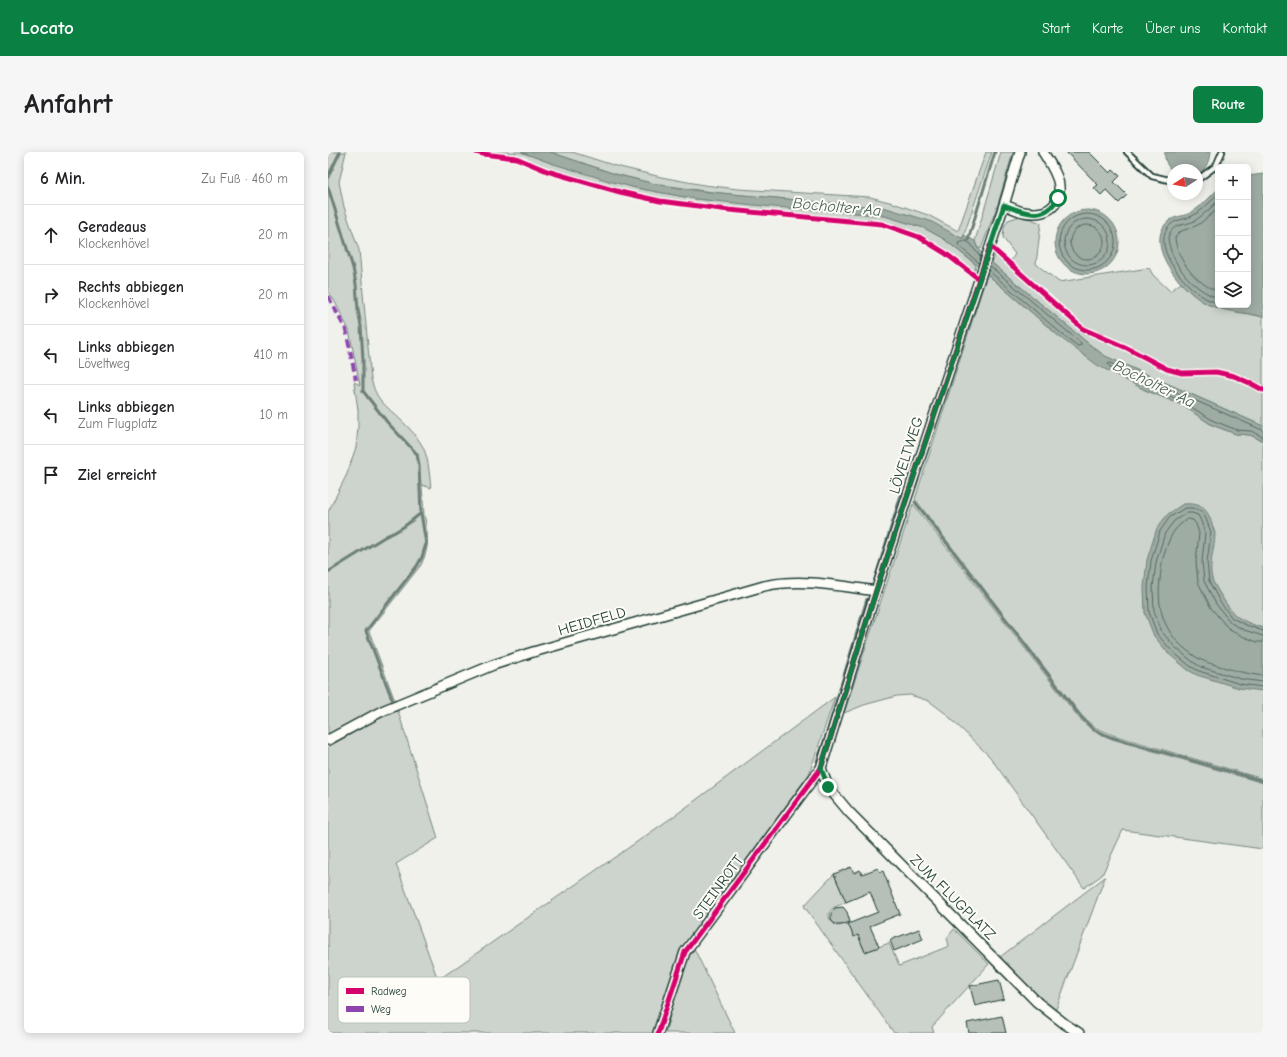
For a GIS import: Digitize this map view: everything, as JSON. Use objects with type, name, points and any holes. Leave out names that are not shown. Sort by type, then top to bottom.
[{"type":"street","name":"LÖVELTWEG","points":[[821,768],[876,591],[1004,205],[1020,152]]},
{"type":"street","points":[[1004,205],[1023,212],[1038,214],[1050,209],[1054,205],[1058,198],[1059,185],[1055,173],[1043,152]]},
{"type":"street","name":"HEIDFELD","points":[[328,740],[382,711],[493,665],[533,652],[764,586],[793,582],[842,586],[876,591]]},
{"type":"street","name":"STEINROTT","points":[[658,1033],[685,952],[821,768]]},
{"type":"street","name":"ZUM FLUGPLATZ","points":[[821,768],[828,787],[849,812],[1037,1002],[1079,1033]]},
{"type":"lane","points":[[1127,152],[1152,176],[1167,180]]},
{"type":"lane","points":[[1203,176],[1216,166],[1222,152]]},
{"type":"shaded area","points":[[328,152],[346,152],[339,182],[344,207],[359,250],[371,379],[376,394],[381,401],[412,431],[423,447],[428,464],[431,488],[422,485],[428,542],[421,565],[369,631],[395,701],[328,736],[328,512],[347,474],[356,447],[358,410],[354,382],[360,385],[349,330],[334,300],[328,292]]},
{"type":"shaded area","points":[[490,152],[521,152],[551,163],[636,188],[696,199],[885,216],[924,228],[944,239],[976,265],[974,273],[943,249],[922,236],[902,228],[883,223],[661,200],[550,169],[515,156]]},
{"type":"shaded area","points":[[550,152],[572,152],[616,166],[661,177],[704,185],[738,189],[870,197],[928,215],[958,231],[986,152],[992,152],[963,238],[961,238],[886,208],[720,193],[655,184],[615,174]]},
{"type":"shaded area","points":[[1001,152],[1013,152],[998,204],[981,249],[977,247],[975,241]]},
{"type":"shaded area","points":[[1023,216],[1041,223],[1036,264],[1059,282],[1149,268],[1153,275],[1170,291],[1181,283],[1190,292],[1204,302],[1215,306],[1215,308],[1263,317],[1263,426],[1105,356],[992,263],[995,255],[1082,331],[1084,327],[1011,261],[1015,254],[1003,238],[1004,227],[1008,220]]},
{"type":"shaded area","points":[[988,275],[1061,338],[1145,390],[1182,405],[1212,425],[1236,434],[1250,435],[1263,441],[1263,779],[1113,735],[1094,727],[1082,716],[915,499]]},
{"type":"shaded area","points":[[913,504],[1079,718],[1093,731],[1112,739],[1263,783],[1263,849],[1123,830],[1102,875],[1084,888],[990,757],[945,713],[929,701],[910,695],[897,696],[864,705],[844,713]]},
{"type":"shaded area","points":[[835,697],[809,774],[689,938],[735,1033],[665,1033],[670,1016],[663,1014],[656,1033],[328,1033],[328,747],[378,719],[398,711],[438,838],[396,864],[437,977],[338,977],[338,1023],[470,1023],[470,977],[442,977],[677,814]]},
{"type":"shaded area","points":[[834,874],[846,902],[833,908],[829,913],[829,918],[832,923],[837,926],[848,924],[854,936],[858,935],[865,952],[889,943],[899,966],[949,946],[947,938],[954,929],[989,964],[932,1027],[934,1033],[894,1033],[804,906]]},
{"type":"shaded area","points":[[1105,877],[1055,1012],[1000,957]]},
{"type":"water","name":"Bocholter Aa","points":[[521,152],[550,152],[615,174],[655,184],[699,191],[886,208],[930,221],[961,238],[963,238],[964,235],[975,241],[977,247],[992,263],[1105,356],[1263,426],[1263,441],[1250,435],[1236,434],[1212,425],[1182,405],[1145,390],[1097,365],[1061,338],[972,261],[944,239],[924,228],[885,216],[696,199],[636,188],[551,163]]},
{"type":"water","points":[[1165,152],[1210,152],[1209,159],[1203,170],[1203,164],[1167,164]]},
{"type":"water","points":[[1263,174],[1263,317],[1216,308],[1251,308],[1251,176]]},
{"type":"water","points":[[1215,192],[1215,308],[1198,299],[1179,281],[1164,259],[1160,247],[1160,236],[1167,222],[1173,218],[1186,215],[1194,211]]},
{"type":"water","points":[[1087,210],[1105,216],[1113,224],[1119,242],[1113,260],[1105,268],[1087,274],[1069,268],[1061,260],[1055,242],[1061,224],[1069,216]]},
{"type":"water","points":[[1183,504],[1201,506],[1209,516],[1215,533],[1211,573],[1212,579],[1222,598],[1235,615],[1248,623],[1263,628],[1263,691],[1239,688],[1197,675],[1188,670],[1169,654],[1154,636],[1145,613],[1144,587],[1147,560],[1157,528],[1168,514]]},
{"type":"building","points":[[1066,152],[1089,152],[1110,173],[1113,170],[1120,176],[1114,182],[1127,195],[1119,203],[1106,190],[1101,195],[1094,188],[1098,185]]},
{"type":"building","points":[[851,867],[854,873],[860,870],[862,874],[878,868],[880,872],[883,871],[900,914],[870,926],[879,947],[865,952],[858,935],[854,937],[848,924],[878,912],[870,892],[846,902],[834,874]]},
{"type":"building","points":[[843,907],[847,912],[850,922],[836,925],[831,920],[831,913],[835,908]]},
{"type":"building","points":[[919,929],[923,939],[894,951],[890,940]]},
{"type":"building","points":[[999,980],[1004,999],[975,1006],[970,986]]},
{"type":"building","points":[[1002,1016],[1006,1033],[969,1033],[967,1023]]},
{"type":"waterway","points":[[328,177],[340,152]]},
{"type":"waterway","points":[[968,240],[995,152]]},
{"type":"waterway","points":[[328,187],[353,268],[356,284],[361,326],[363,391],[387,422],[417,454],[419,465],[421,513],[426,544],[422,557],[417,566],[366,631],[392,699]]},
{"type":"waterway","points":[[875,579],[902,492]]},
{"type":"waterway","points":[[915,502],[1080,716],[1093,729],[1111,737],[1263,781]]},
{"type":"waterway","points":[[328,572],[400,529],[421,513]]},
{"type":"waterway","points":[[817,761],[867,599]]},
{"type":"marked path","points":[[328,296],[346,330],[356,380]]},
{"type":"cycle path","points":[[476,152],[516,158],[547,171],[620,192],[660,201],[729,210],[882,224],[919,237],[945,253],[979,279]]},
{"type":"cycle path","points":[[658,1033],[685,952],[821,768],[876,591],[990,246],[1083,329],[1127,348],[1167,369],[1182,373],[1216,372],[1234,376],[1263,390]]},
{"type":"route","points":[[828,787],[821,768],[876,591],[1004,205],[1023,212],[1038,214],[1050,209],[1058,198]]}]
